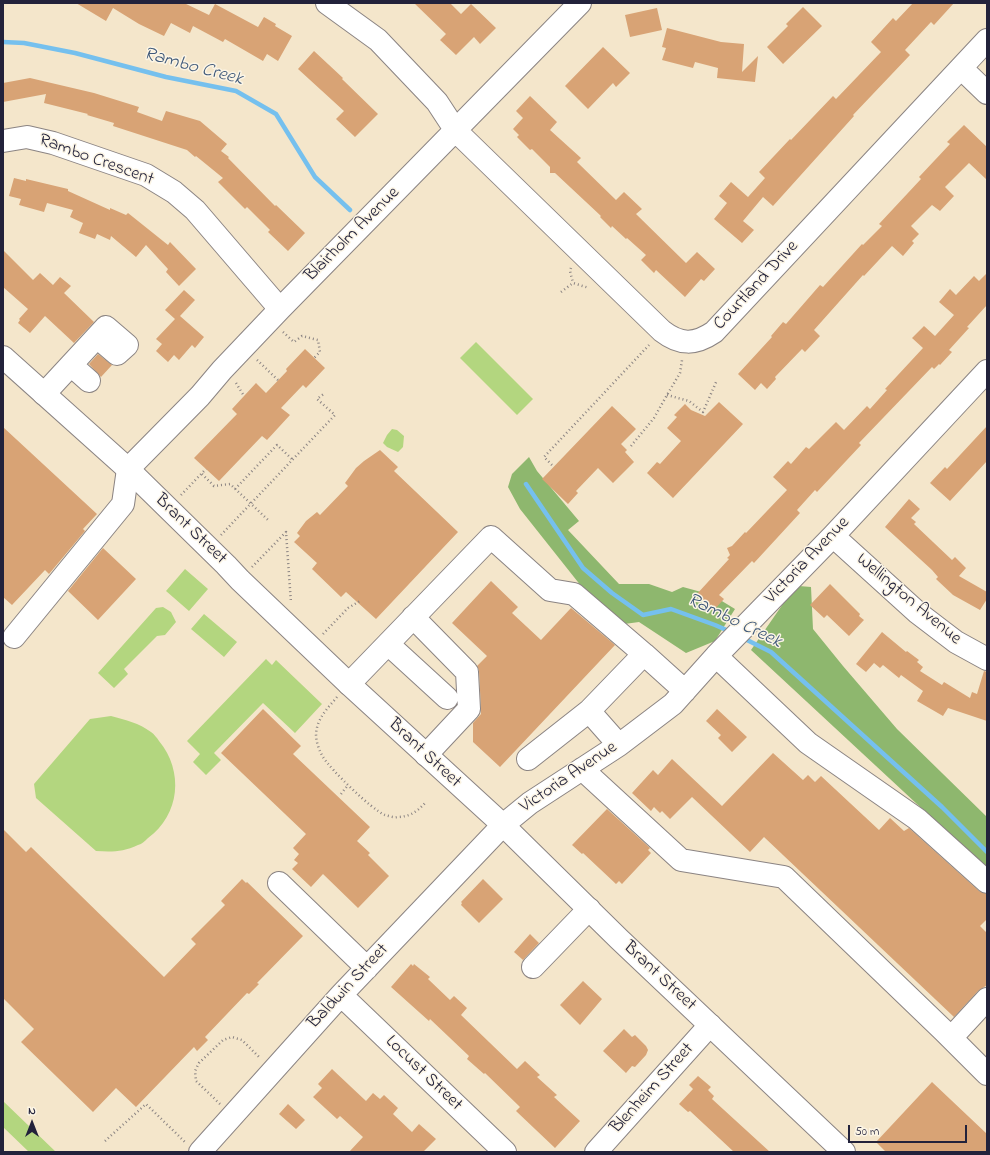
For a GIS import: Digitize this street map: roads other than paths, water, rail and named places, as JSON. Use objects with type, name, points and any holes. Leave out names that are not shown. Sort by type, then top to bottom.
[{"type":"street","points":[[327,3],[378,40],[437,102],[456,130]]},
{"type":"street","name":"Blairholm Avenue","points":[[128,469],[200,396],[275,315],[580,3]]},
{"type":"street","name":"Courtland Drive","points":[[456,130],[662,331],[672,338],[684,342],[705,338],[714,332],[987,40]]},
{"type":"street","points":[[961,68],[987,93]]},
{"type":"street","name":"Rambo Crescent","points":[[3,141],[27,137],[53,143],[146,175],[174,192],[195,210],[275,315]]},
{"type":"street","points":[[44,394],[97,337]]},
{"type":"street","name":"Brant Street","points":[[3,357],[128,469],[310,647],[503,825],[844,1152]]},
{"type":"street","points":[[71,365],[89,381]]},
{"type":"street","name":"Victoria Avenue","points":[[503,825],[530,803],[619,745],[673,704],[720,651],[833,536],[987,371]]},
{"type":"street","points":[[14,637],[123,504],[128,469]]},
{"type":"street","name":"Wellington Avenue","points":[[833,536],[918,613],[956,642],[987,659]]},
{"type":"street","points":[[349,684],[491,537],[550,590],[574,594],[685,691]]},
{"type":"street","points":[[413,617],[467,672],[470,708],[426,755]]},
{"type":"street","points":[[388,644],[447,698]]},
{"type":"street","points":[[720,651],[808,743],[917,819],[987,882]]},
{"type":"street","points":[[528,759],[589,711],[644,654]]},
{"type":"street","points":[[589,711],[619,745]]},
{"type":"street","points":[[582,769],[681,860],[784,878],[955,1041],[987,1074]]},
{"type":"street","name":"Baldwin Street","points":[[195,1149],[232,1116],[341,995],[503,825]]},
{"type":"street","points":[[279,883],[367,968]]},
{"type":"street","points":[[533,967],[589,909]]},
{"type":"street","name":"Locust Street","points":[[341,995],[505,1152]]},
{"type":"street","points":[[955,1041],[987,999]]},
{"type":"street","name":"Blenheim Street","points":[[596,1152],[710,1025]]},
{"type":"waterway","name":"Rambo Creek","points":[[3,42],[24,43],[75,53],[166,77],[236,91],[276,114],[315,177],[350,210]]},
{"type":"waterway","name":"Rambo Creek","points":[[526,484],[583,568],[612,593],[643,615],[671,609],[731,632]]},
{"type":"waterway","name":"Rambo Creek","points":[[743,638],[771,652],[942,807],[987,852]]}]
